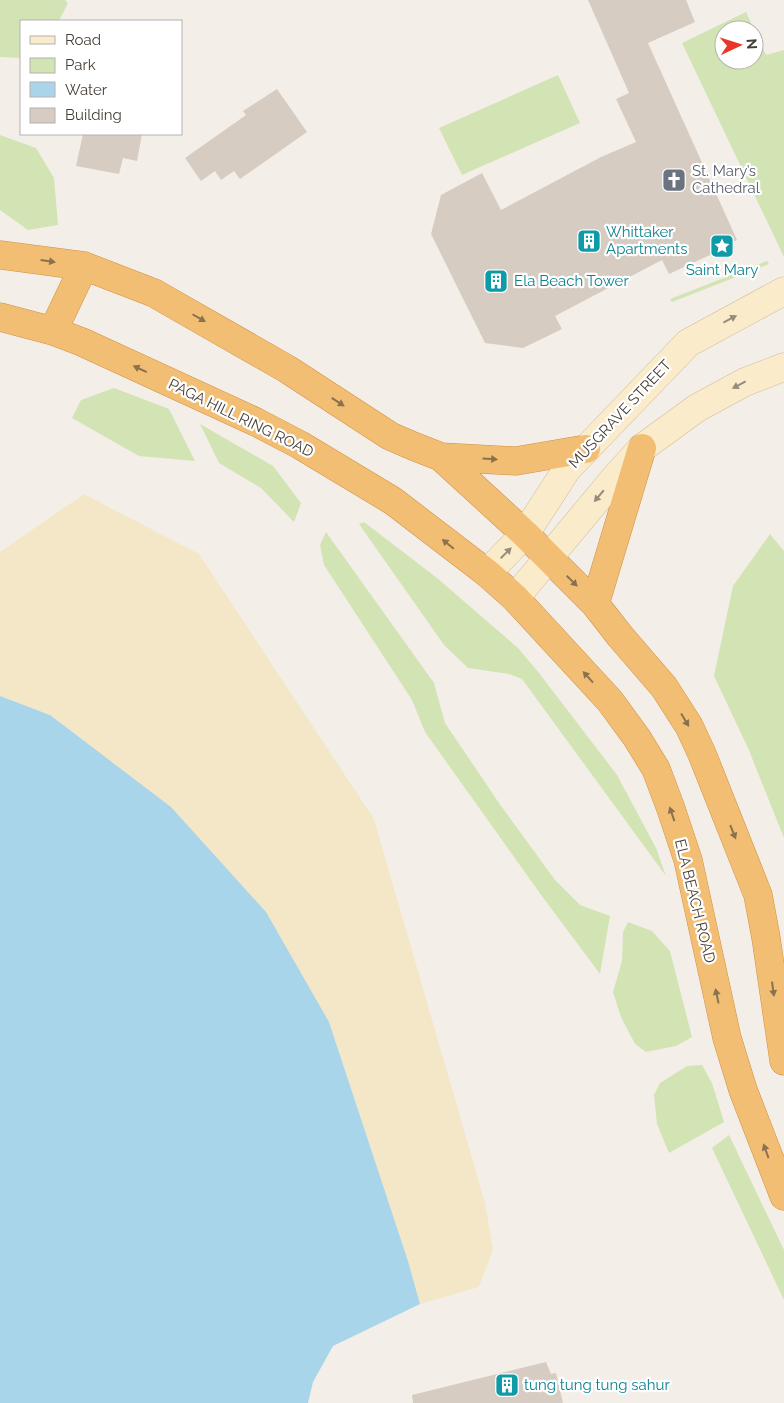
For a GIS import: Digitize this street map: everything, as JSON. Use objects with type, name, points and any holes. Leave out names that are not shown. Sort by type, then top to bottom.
[{"type":"highway","points":[[0,255],[84,266],[154,293],[287,369],[390,436],[441,457],[516,460],[586,449]]},
{"type":"highway","points":[[53,331],[84,266]]},
{"type":"highway","name":"PAGA HILL RING ROAD","points":[[0,317],[53,331],[91,346],[256,422],[300,445],[392,501],[487,573]]},
{"type":"highway","points":[[595,604],[642,448]]},
{"type":"highway","points":[[441,457],[525,534],[595,604],[664,687],[689,726],[758,895],[784,1061]]},
{"type":"highway","name":"ELA BEACH ROAD","points":[[487,573],[515,598],[610,701],[656,770],[688,860],[727,1038],[747,1099],[784,1196]]},
{"type":"street","name":"MUSGRAVE STREET","points":[[487,573],[525,534],[567,469],[688,342],[784,291]]},
{"type":"street","points":[[515,598],[642,448],[697,408],[745,382],[784,367]]},
{"type":"green space","points":[[0,0],[65,0],[68,3],[60,20],[20,20],[20,58],[0,57]]},
{"type":"green space","points":[[746,12],[750,20],[729,20]]},
{"type":"green space","points":[[714,28],[714,70],[764,70],[764,51],[766,55],[784,50],[784,257],[682,43]]},
{"type":"green space","points":[[558,75],[580,123],[462,175],[439,128]]},
{"type":"green space","points":[[0,135],[36,148],[54,178],[58,225],[28,230],[0,210]]},
{"type":"green space","points":[[767,261],[769,264],[672,302],[670,299]]},
{"type":"green space","points":[[114,388],[169,409],[195,461],[139,456],[72,418],[81,400]]},
{"type":"green space","points":[[200,424],[273,466],[301,503],[294,522],[261,488],[219,463]]},
{"type":"green space","points":[[364,522],[437,578],[518,648],[617,775],[656,848],[666,876],[522,679],[509,674],[468,668],[444,645],[359,524]]},
{"type":"green space","points":[[326,532],[434,683],[445,723],[499,803],[555,880],[580,905],[610,916],[600,974],[425,732],[412,700],[324,565],[320,545]]},
{"type":"green space","points":[[770,534],[784,551],[784,838],[748,748],[714,676],[733,586]]},
{"type":"green space","points":[[628,922],[652,931],[670,951],[692,1037],[676,1046],[646,1052],[635,1044],[621,1017],[613,992],[622,961],[623,932]]},
{"type":"green space","points":[[702,1065],[712,1083],[724,1122],[669,1153],[657,1124],[654,1095],[660,1083],[687,1066]]},
{"type":"green space","points":[[729,1135],[784,1250],[784,1300],[712,1148]]},
{"type":"sand","points":[[84,494],[199,554],[374,819],[485,1203],[493,1249],[479,1287],[420,1304],[408,1261],[329,1022],[50,715],[0,696],[0,552]]},
{"type":"water","points":[[0,696],[50,715],[171,807],[266,912],[329,1022],[408,1261],[420,1304],[333,1346],[313,1382],[308,1403],[0,1403]]},
{"type":"building","points":[[588,0],[686,0],[695,22],[648,43],[737,240],[721,248],[723,249],[669,274],[662,260],[555,316],[562,329],[523,348],[485,343],[431,234],[441,195],[482,173],[501,210],[601,157],[636,142],[616,99],[629,93]]},
{"type":"building","points":[[277,89],[307,132],[240,179],[234,171],[221,180],[215,171],[201,181],[185,158],[246,115],[243,111]]},
{"type":"building","points":[[83,135],[142,135],[137,161],[123,158],[119,174],[76,166]]},
{"type":"building","name":"tung tung tung sahur","points":[[546,1362],[551,1374],[556,1373],[563,1403],[413,1403],[412,1395]]},
{"type":"place","name":"St. Mary’s Cathedral","points":[[674,180]]},
{"type":"place","name":"Whittaker Apartments","points":[[589,241]]},
{"type":"place","name":"Saint Mary","points":[[722,246]]},
{"type":"place","name":"Ela Beach Tower","points":[[496,281]]},
{"type":"place","name":"tung tung tung sahur","points":[[507,1385]]}]
